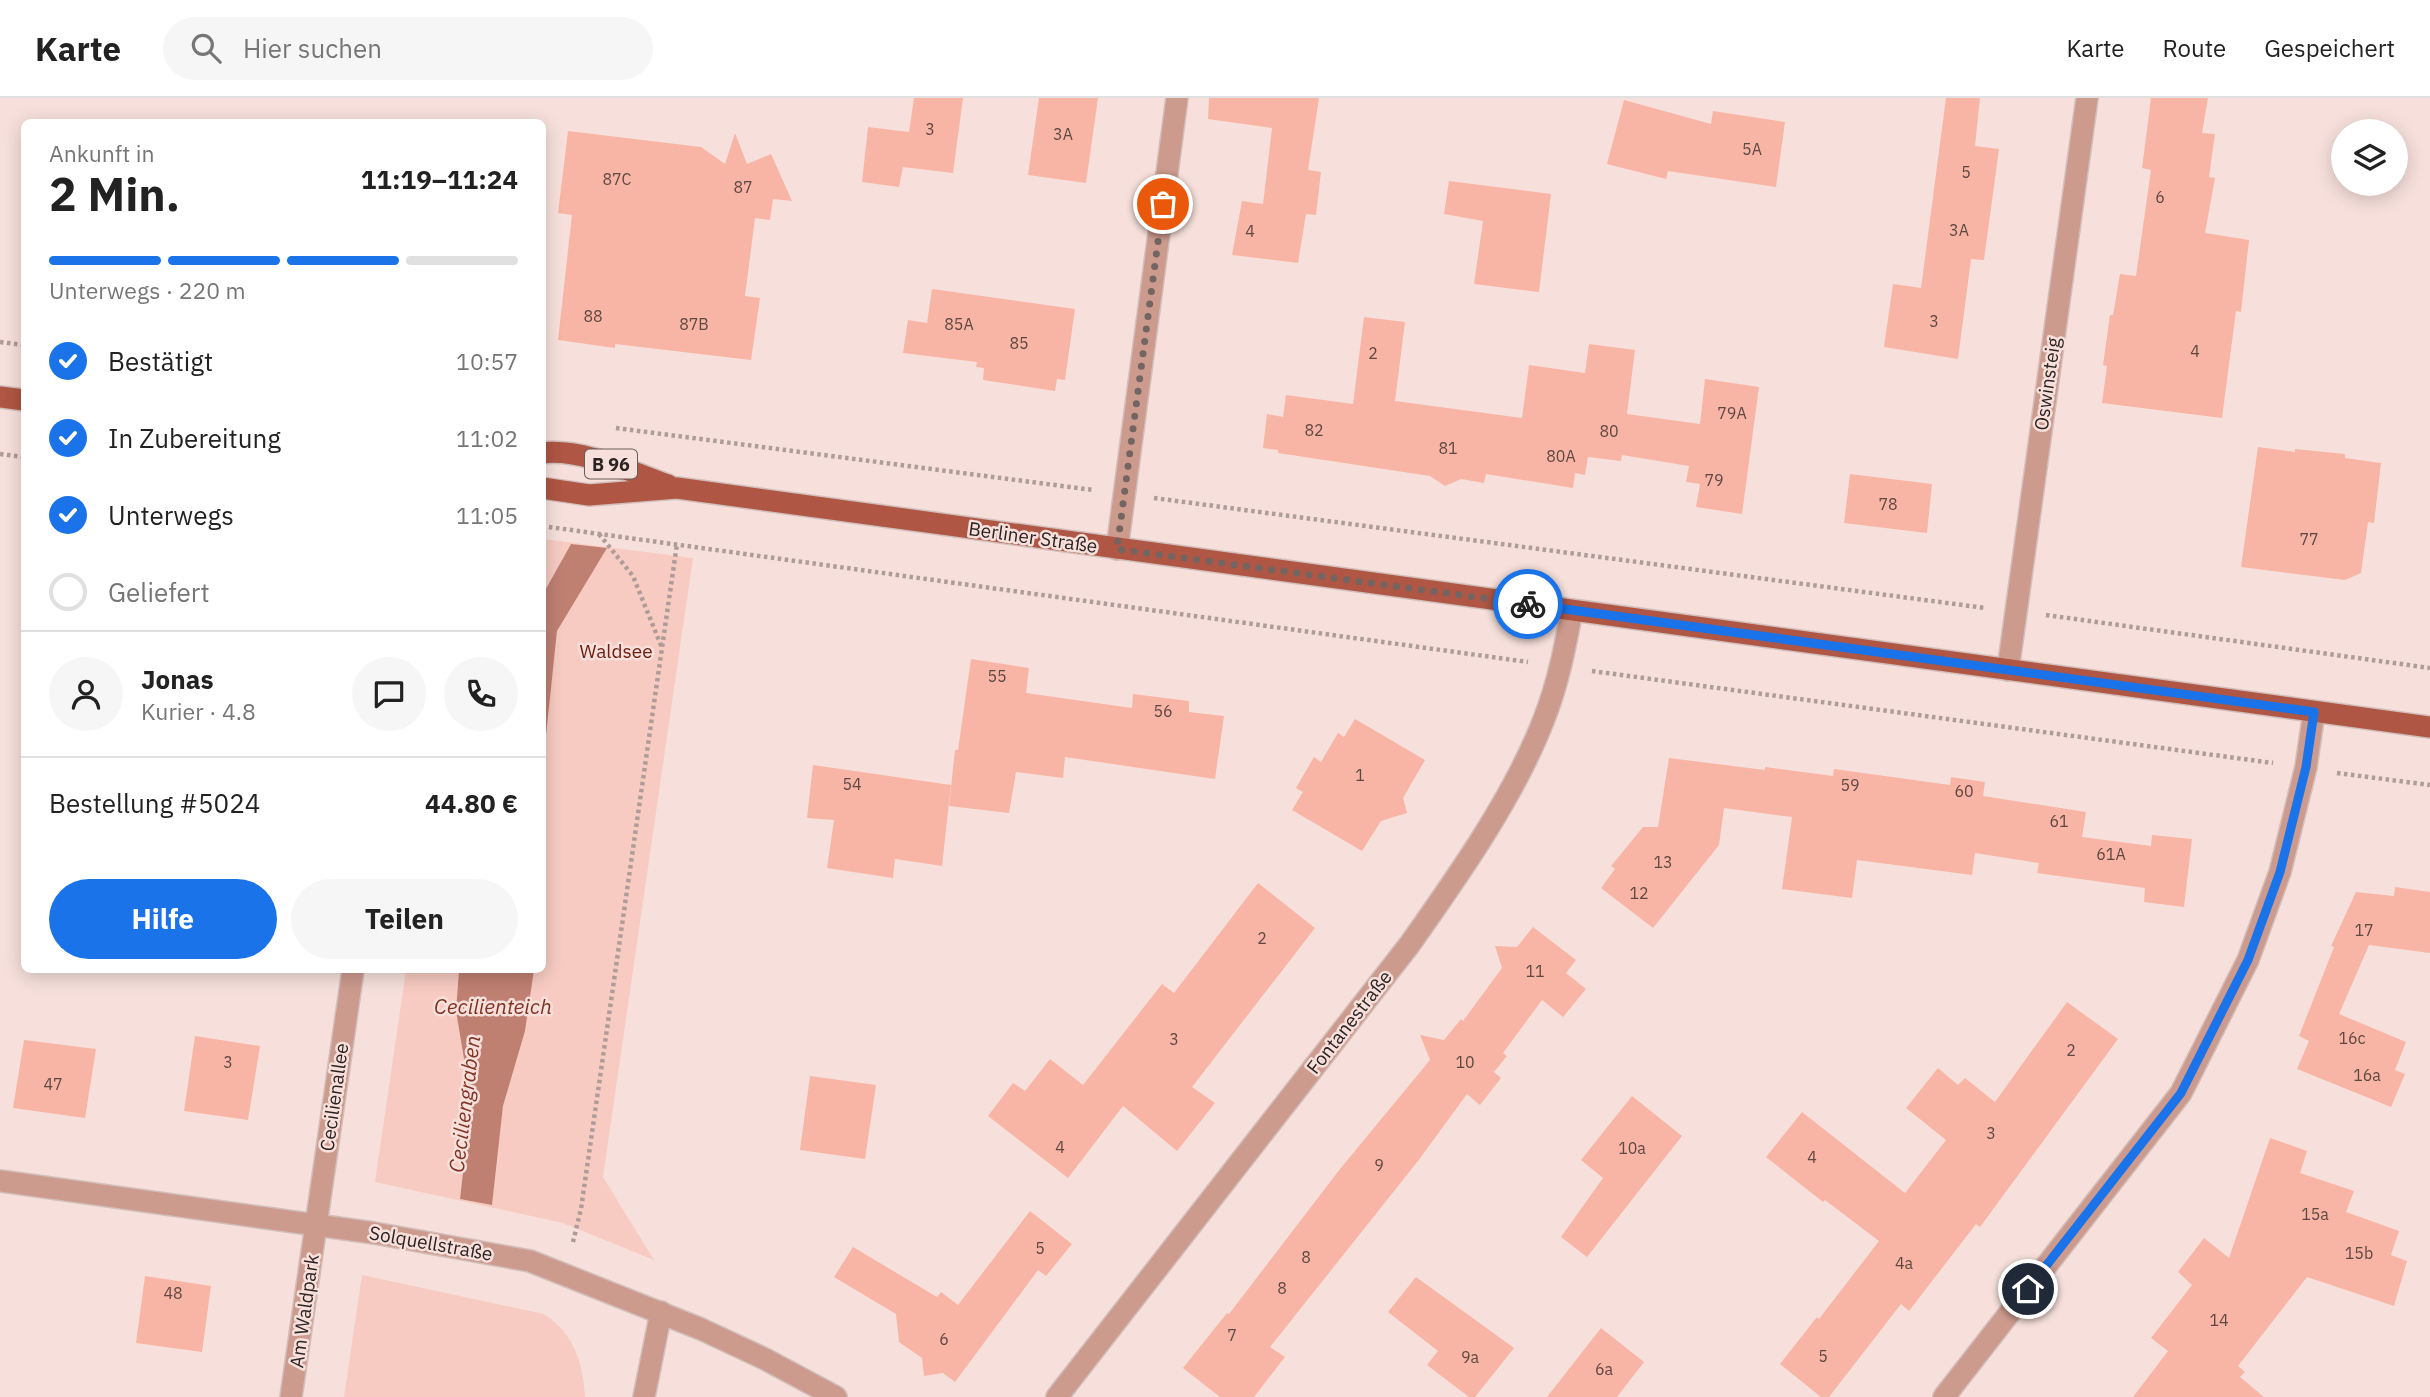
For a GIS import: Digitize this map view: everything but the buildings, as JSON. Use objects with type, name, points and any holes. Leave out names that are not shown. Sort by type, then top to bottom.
[{"type":"main road","points":[[0,397],[21,400]]},
{"type":"main road","name":"Berliner Straße","points":[[546,453],[594,458],[677,488],[2430,727]]},
{"type":"main road","name":"Berliner Straße","points":[[546,489],[589,495],[677,488]]},
{"type":"street","points":[[1117,549],[1177,98]]},
{"type":"street","name":"Oswinsteig","points":[[2008,670],[2087,98]]},
{"type":"street","name":"Fontanestraße","points":[[1057,1397],[1410,944],[1465,866],[1512,785],[1544,720],[1561,667],[1572,610]]},
{"type":"street","points":[[1944,1397],[2181,1093],[2248,960],[2280,872],[2306,767],[2314,712]]},
{"type":"street","name":"Cecilienallee","points":[[316,1225],[353,973]]},
{"type":"street","name":"Solquellstraße","points":[[0,1181],[374,1233],[530,1261],[661,1312],[765,1359],[836,1397]]},
{"type":"street","name":"Am Waldpark","points":[[291,1397],[316,1225]]},
{"type":"street","points":[[643,1397],[661,1312]]},
{"type":"path","points":[[0,342],[21,345]]},
{"type":"path","points":[[604,427],[1098,491]]},
{"type":"path","points":[[0,454],[21,457]]},
{"type":"path","points":[[1151,498],[1973,606]]},
{"type":"path","points":[[546,527],[1532,663]]},
{"type":"path","points":[[599,534],[633,576],[662,648]]},
{"type":"path","points":[[566,1274],[581,1209],[677,544]]},
{"type":"path","points":[[2043,615],[2430,668]]},
{"type":"path","points":[[1596,671],[2279,764]]},
{"type":"path","points":[[2337,773],[2430,785]]},
{"type":"green space","name":"Waldsee","points":[[546,539],[693,558],[603,1177],[654,1260],[563,1223],[375,1182],[406,973],[459,973],[456,1011],[471,1101],[460,1199],[492,1204],[503,1106],[525,1031],[534,973],[546,973],[546,729],[557,631],[606,549],[571,544],[546,589]]},
{"type":"green space","points":[[362,1275],[544,1314],[563,1330],[575,1350],[585,1397],[344,1397]]},
{"type":"water","points":[[571,544],[607,548],[557,631],[546,736],[546,589]]},
{"type":"water","name":"Cecilienteich","points":[[459,973],[534,973],[525,1031],[503,1106],[492,1205],[460,1199],[471,1101],[456,1011]]},
{"type":"way so far","points":[[1163,204],[1117,549],[1528,604]]},
{"type":"route","points":[[1528,604],[2314,712],[2306,767],[2280,872],[2248,960],[2181,1093],[2028,1289]]},
{"type":"water label","name":"Ceciliengraben","points":[[464,1104]]}]
